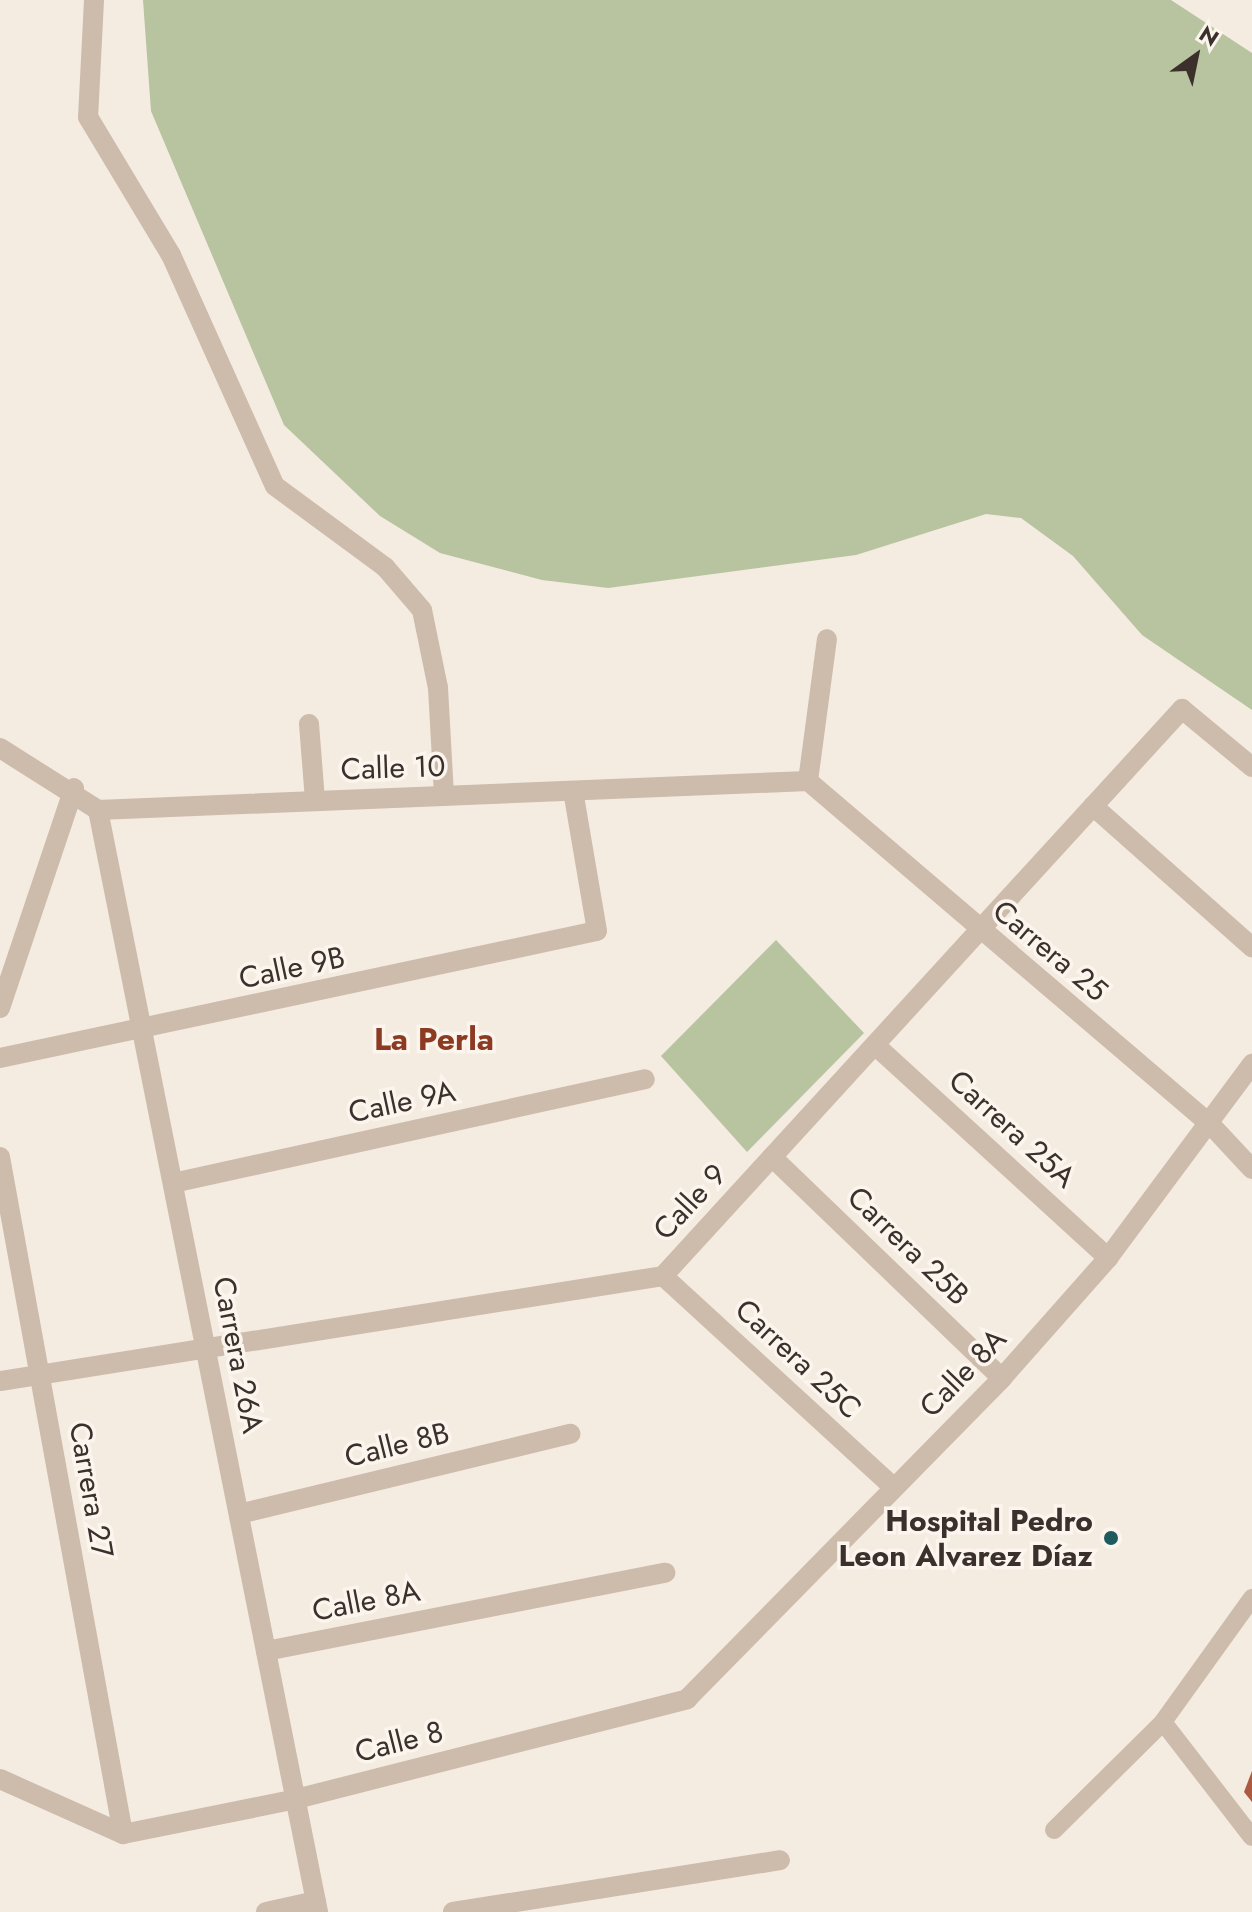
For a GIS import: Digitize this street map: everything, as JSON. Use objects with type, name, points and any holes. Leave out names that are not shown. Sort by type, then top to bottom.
[{"type":"street","points":[[94,0],[88,117],[171,255],[275,486],[385,567],[422,610],[438,688],[444,796]]},
{"type":"street","points":[[808,781],[827,639]]},
{"type":"street","name":"Calle 9","points":[[0,1381],[205,1343],[663,1276],[1182,709],[1252,767]]},
{"type":"street","points":[[309,724],[315,801]]},
{"type":"street","points":[[0,748],[74,788],[98,810]]},
{"type":"street","name":"Calle 10","points":[[98,810],[808,781]]},
{"type":"street","name":"Carrera 25","points":[[808,781],[1211,1125],[1252,1169]]},
{"type":"street","points":[[0,1008],[74,788]]},
{"type":"street","name":"Calle 9B","points":[[0,1058],[142,1032],[597,931],[573,791]]},
{"type":"street","points":[[1093,806],[1252,947]]},
{"type":"street","name":"Carrera 26A","points":[[98,810],[317,1906]]},
{"type":"street","name":"Carrera 25A","points":[[875,1045],[1108,1258]]},
{"type":"street","name":"Calle 8A","points":[[687,1699],[1002,1378],[1108,1258],[1211,1125],[1252,1064]]},
{"type":"street","name":"Calle 9A","points":[[173,1183],[645,1079]]},
{"type":"street","name":"Carrera 27","points":[[0,1157],[123,1834]]},
{"type":"street","name":"Carrera 25B","points":[[772,1157],[1002,1378]]},
{"type":"street","name":"Carrera 25C","points":[[663,1276],[893,1487]]},
{"type":"street","name":"Calle 8B","points":[[239,1514],[570,1434]]},
{"type":"street","name":"Calle 8A","points":[[266,1651],[665,1573]]},
{"type":"street","name":"Calle 8","points":[[123,1834],[296,1799],[687,1699]]},
{"type":"street","points":[[0,1779],[123,1834]]},
{"type":"street","points":[[453,1912],[780,1860]]},
{"type":"street","points":[[266,1912],[317,1906]]},
{"type":"lane","points":[[1054,1830],[1163,1722],[1252,1598]]},
{"type":"lane","points":[[1163,1722],[1252,1837]]},
{"type":"green space","points":[[143,0],[1171,0],[1252,53],[1252,710],[1142,635],[1073,556],[1021,518],[986,514],[856,555],[608,588],[542,580],[440,553],[380,516],[284,425],[151,111]]},
{"type":"green space","points":[[776,940],[864,1033],[747,1152],[661,1056]]},
{"type":"place","name":"Hospital Pedro Leon Alvarez Díaz","points":[[1111,1538]]},
{"type":"district","name":"La Perla","points":[[434,1039]]}]
